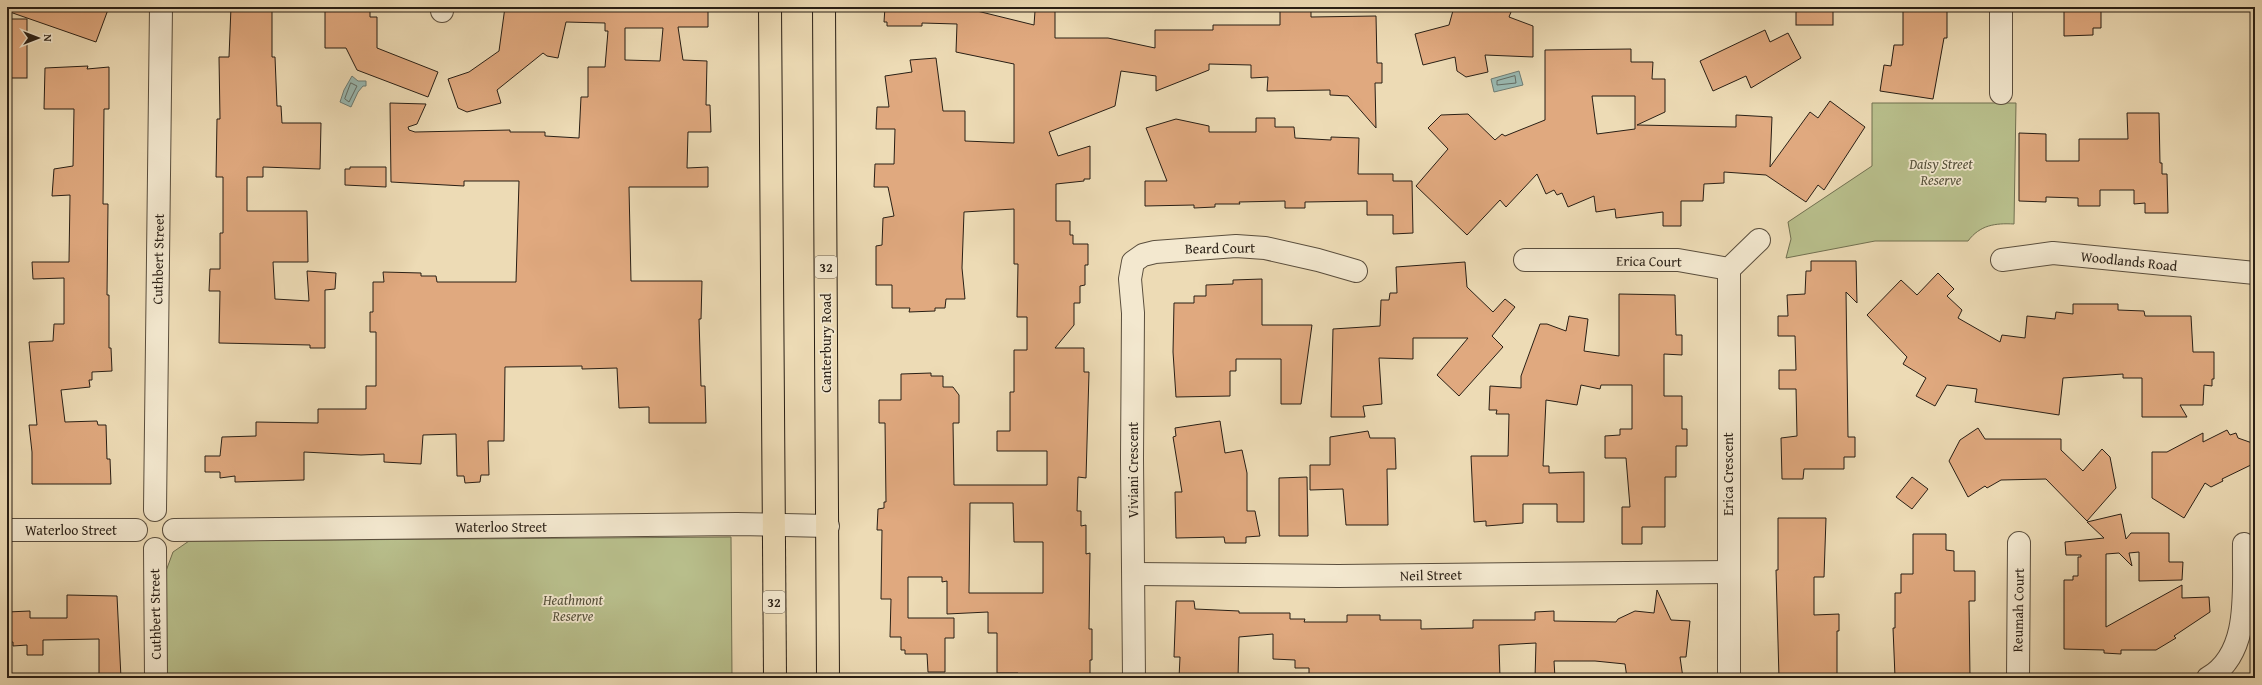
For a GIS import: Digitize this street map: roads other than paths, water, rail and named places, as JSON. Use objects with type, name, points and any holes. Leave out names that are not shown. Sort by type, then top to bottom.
[{"type":"main road","name":"32","points":[[770,7],[775,678]]},
{"type":"main road","name":"Canterbury Road","points":[[824,7],[828,678]]},
{"type":"street","name":"Cuthbert Street","points":[[155,510],[161,7]]},
{"type":"street","points":[[2001,7],[2001,93]]},
{"type":"street","points":[[1729,270],[1760,240]]},
{"type":"street","name":"Beard Court","points":[[1133,262],[1143,255],[1155,252],[1236,246],[1290,253],[1356,271]]},
{"type":"street","name":"Woodlands Road","points":[[2002,260],[2053,253],[2255,273]]},
{"type":"street","name":"Erica Court","points":[[1525,260],[1678,260],[1729,270]]},
{"type":"street","name":"Viviani Crescent","points":[[1133,262],[1130,279],[1134,313],[1132,458],[1134,678]]},
{"type":"street","name":"Erica Crescent","points":[[1729,270],[1729,678]]},
{"type":"street","points":[[155,510],[169,516],[173,522],[174,530],[168,544],[155,549],[141,543],[136,530],[141,516],[155,510]]},
{"type":"street","name":"Waterloo Street","points":[[174,530],[737,524],[828,526]]},
{"type":"street","name":"Waterloo Street","points":[[7,530],[136,530]]},
{"type":"street","name":"Reumah Court","points":[[2018,678],[2019,543]]},
{"type":"street","points":[[2208,678],[2218,672],[2233,649],[2243,623],[2244,544]]},
{"type":"street","name":"Cuthbert Street","points":[[155,549],[156,678]]},
{"type":"street","name":"Neil Street","points":[[1134,574],[1338,576],[1728,572]]},
{"type":"water","points":[[1519,71],[1523,85],[1494,92],[1491,79]]},
{"type":"water","points":[[352,76],[358,81],[366,81],[366,86],[363,86],[358,92],[351,107],[340,102],[344,90]]},
{"type":"park label","name":"Daisy Street Reserve","points":[[1941,172]]},
{"type":"park label","name":"Heathmont Reserve","points":[[573,608]]}]
